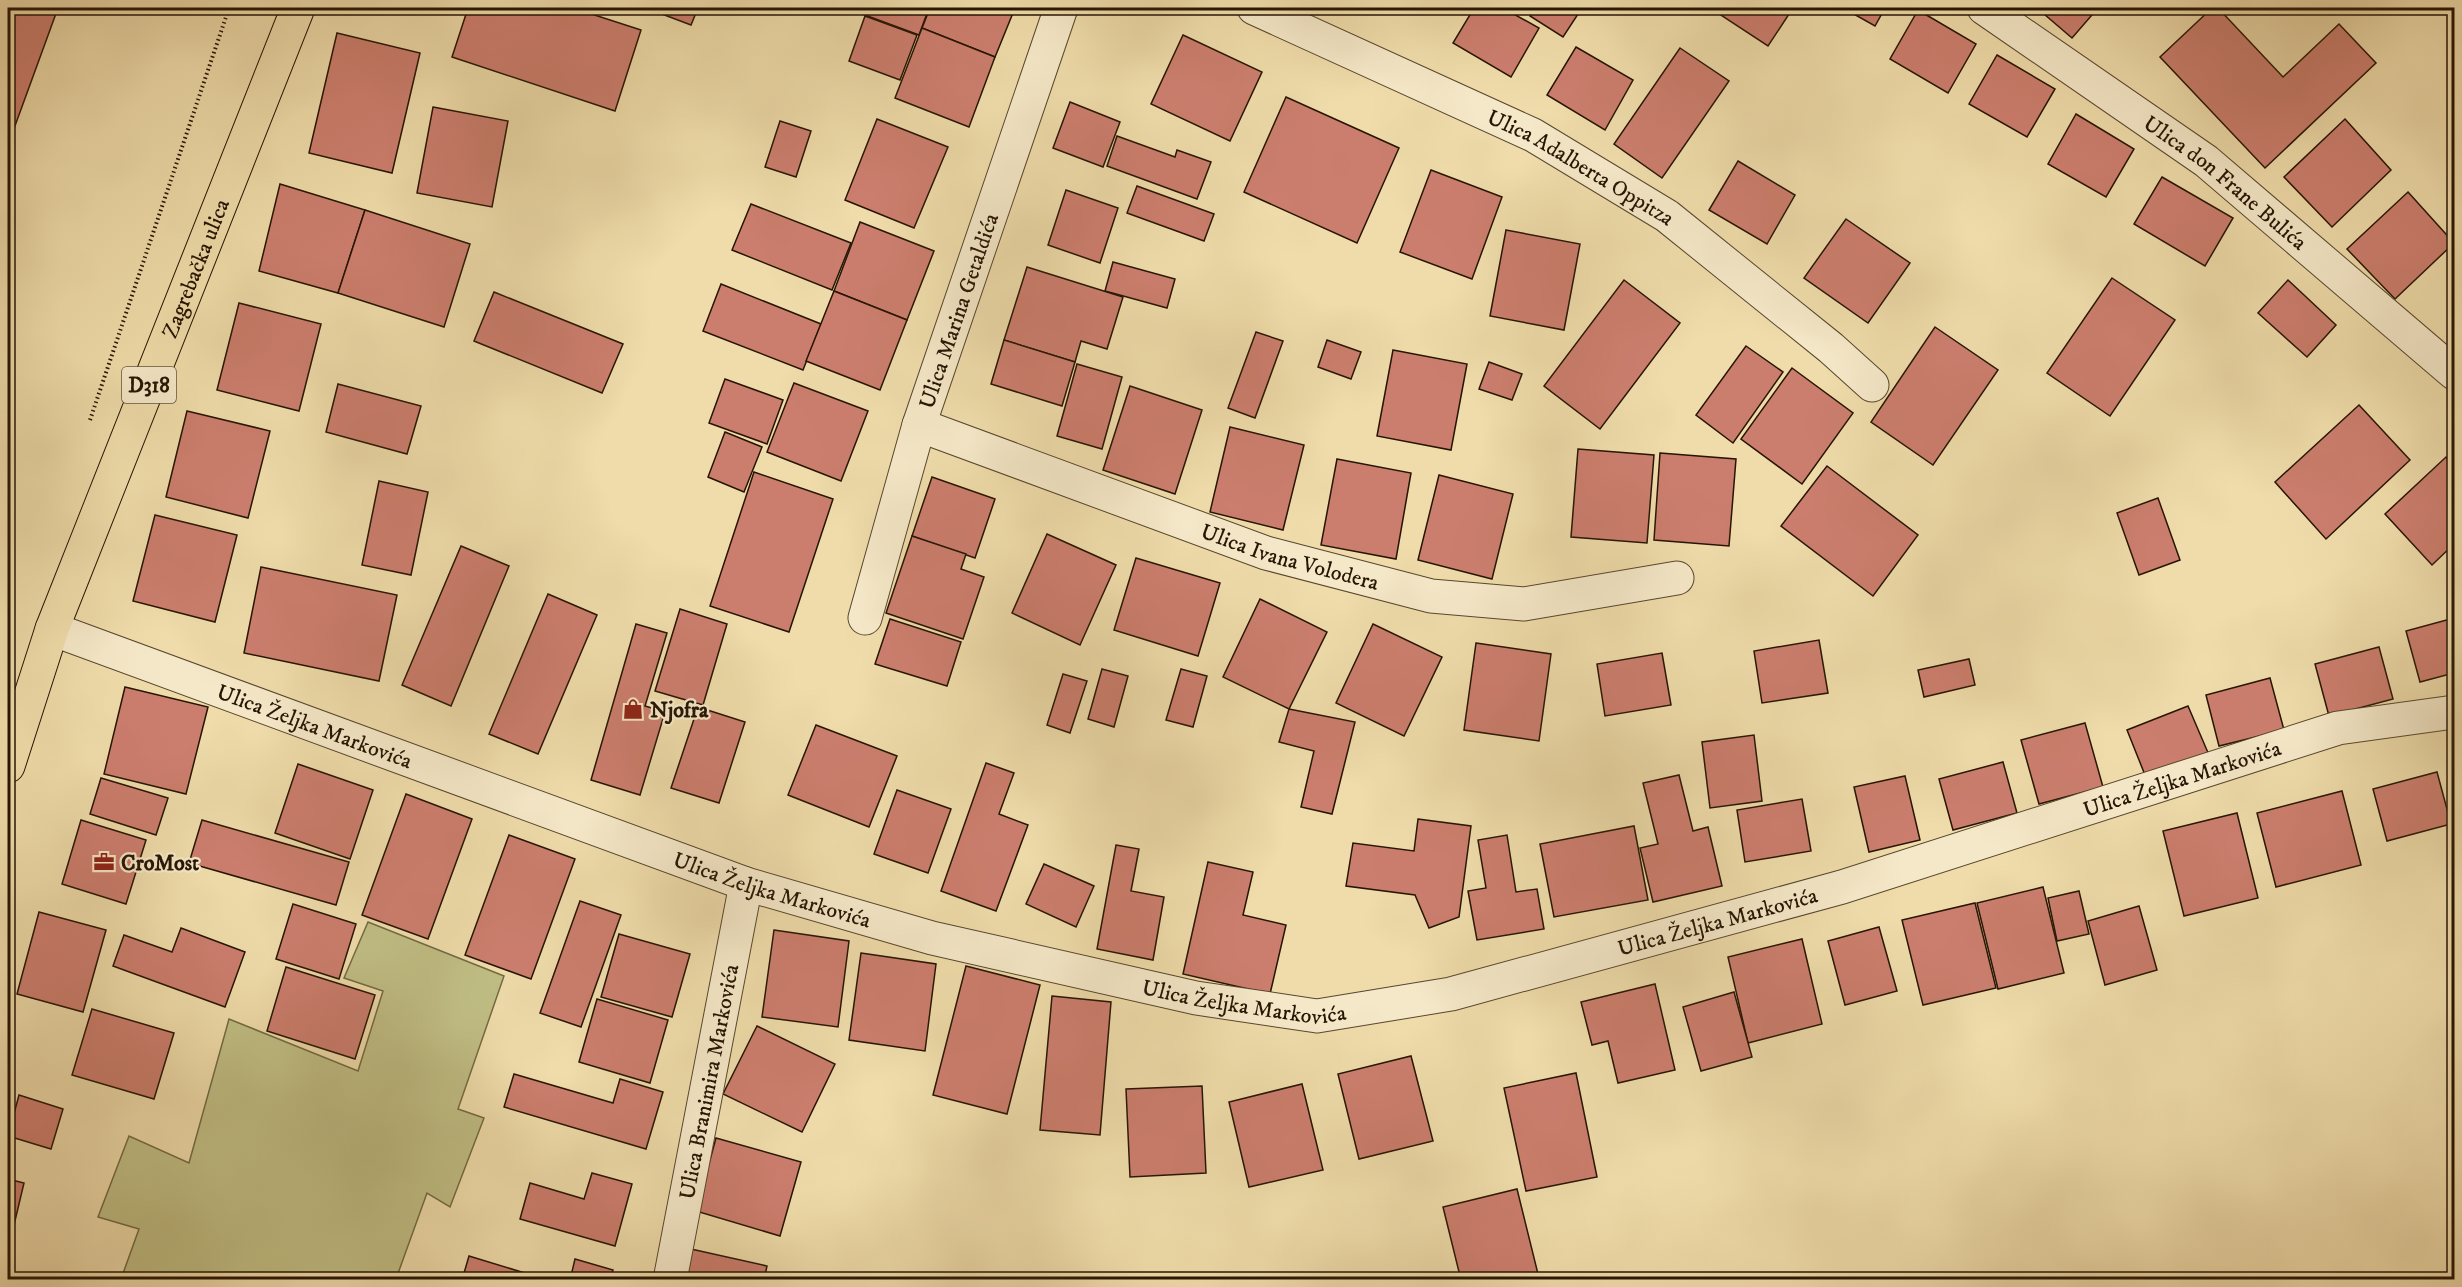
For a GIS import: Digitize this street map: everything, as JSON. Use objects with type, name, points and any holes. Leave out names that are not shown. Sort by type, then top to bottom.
[{"type":"main road","name":"Zagrebačka ulica","points":[[8,766],[52,629],[298,8]]},
{"type":"street","name":"Ulica Marina Getaldića","points":[[865,618],[920,425],[1061,8]]},
{"type":"street","name":"Ulica Adalberta Oppitza","points":[[1254,8],[1533,135],[1667,216],[1831,348],[1872,385]]},
{"type":"street","name":"Ulica don Frane Bulića","points":[[1984,8],[2206,161],[2454,373]]},
{"type":"street","name":"Ulica Ivana Volodera","points":[[920,425],[1266,553],[1431,596],[1524,604],[1677,578]]},
{"type":"street","name":"Ulica Željka Markovića","points":[[52,629],[746,884],[944,940],[1196,998],[1317,1016],[1451,994],[1842,887],[2338,728],[2454,712]]},
{"type":"street","name":"Ulica Branimira Markovića","points":[[670,1280],[746,884]]},
{"type":"path","points":[[89,422],[230,8]]},
{"type":"shaded area","points":[[368,922],[504,976],[458,1109],[484,1118],[450,1207],[427,1193],[396,1279],[121,1279],[139,1229],[98,1217],[129,1136],[189,1163],[229,1019],[358,1071],[383,991],[344,978]]},
{"type":"building","points":[[8,8],[58,8],[8,145]]},
{"type":"building","points":[[468,8],[573,8],[641,30],[615,111],[452,57]]},
{"type":"building","points":[[646,8],[698,8],[691,25]]},
{"type":"building","points":[[846,8],[929,8],[919,35]]},
{"type":"building","points":[[930,8],[1015,8],[995,57],[922,28]]},
{"type":"building","points":[[1474,8],[1503,8],[1539,28],[1511,77],[1453,43]]},
{"type":"building","points":[[1535,8],[1582,8],[1563,37],[1530,16]]},
{"type":"building","points":[[1715,8],[1793,8],[1768,46],[1713,10]]},
{"type":"building","points":[[1843,8],[1885,8],[1875,26]]},
{"type":"building","points":[[2037,8],[2098,8],[2072,38]]},
{"type":"building","points":[[2212,8],[2218,8],[2283,77],[2339,24],[2376,63],[2265,168],[2160,57]]},
{"type":"building","points":[[1918,10],[1976,44],[1948,93],[1890,59]]},
{"type":"building","points":[[865,16],[917,35],[900,80],[849,61]]},
{"type":"building","points":[[922,28],[995,57],[969,127],[895,98]]},
{"type":"building","points":[[337,33],[420,53],[392,173],[309,153]]},
{"type":"building","points":[[1183,35],[1262,72],[1230,141],[1151,104]]},
{"type":"building","points":[[1576,47],[1633,80],[1605,130],[1547,95]]},
{"type":"building","points":[[1680,48],[1729,81],[1662,178],[1614,144]]},
{"type":"building","points":[[1997,55],[2055,89],[2027,137],[1969,104]]},
{"type":"building","points":[[1286,97],[1399,148],[1357,243],[1244,192]]},
{"type":"building","points":[[1070,102],[1120,122],[1103,167],[1053,148]]},
{"type":"building","points":[[433,107],[508,121],[492,207],[417,193]]},
{"type":"building","points":[[2076,114],[2134,149],[2106,197],[2048,164]]},
{"type":"building","points":[[877,119],[948,147],[914,228],[845,200]]},
{"type":"building","points":[[2345,119],[2391,170],[2332,227],[2284,177]]},
{"type":"building","points":[[780,121],[811,131],[796,177],[765,167]]},
{"type":"building","points":[[1117,136],[1175,157],[1177,150],[1211,162],[1197,199],[1107,166]]},
{"type":"building","points":[[1738,161],[1795,195],[1767,244],[1709,210]]},
{"type":"building","points":[[1431,170],[1502,197],[1472,279],[1400,252]]},
{"type":"building","points":[[2162,177],[2233,218],[2205,266],[2134,224]]},
{"type":"building","points":[[280,184],[365,210],[338,293],[259,271]]},
{"type":"building","points":[[1137,186],[1214,214],[1204,241],[1127,213]]},
{"type":"building","points":[[1066,190],[1118,208],[1100,263],[1048,245]]},
{"type":"building","points":[[2408,192],[2454,243],[2395,299],[2347,249]]},
{"type":"building","points":[[751,204],[851,243],[832,290],[732,250]]},
{"type":"building","points":[[365,210],[470,244],[444,327],[338,293]]},
{"type":"building","points":[[1846,219],[1910,263],[1868,323],[1804,278]]},
{"type":"building","points":[[860,222],[934,251],[907,320],[834,291]]},
{"type":"building","points":[[1506,230],[1580,244],[1564,330],[1490,316]]},
{"type":"building","points":[[1113,262],[1175,279],[1167,308],[1105,291]]},
{"type":"building","points":[[1027,267],[1123,297],[1107,349],[1081,341],[1075,362],[1004,340]]},
{"type":"building","points":[[2112,278],[2175,320],[2110,416],[2047,373]]},
{"type":"building","points":[[1624,280],[1680,323],[1600,429],[1544,386]]},
{"type":"building","points":[[2288,280],[2336,325],[2307,357],[2258,313]]},
{"type":"building","points":[[721,284],[821,324],[803,370],[703,331]]},
{"type":"building","points":[[834,291],[907,320],[880,390],[806,361]]},
{"type":"building","points":[[494,292],[623,344],[602,393],[474,341]]},
{"type":"building","points":[[239,303],[321,324],[299,411],[217,390]]},
{"type":"building","points":[[1935,327],[1998,370],[1933,465],[1871,422]]},
{"type":"building","points":[[1256,332],[1283,341],[1255,418],[1228,408]]},
{"type":"building","points":[[1004,340],[1075,362],[1062,406],[991,384]]},
{"type":"building","points":[[1327,340],[1361,352],[1351,379],[1318,367]]},
{"type":"building","points":[[1746,346],[1783,372],[1733,443],[1696,415]]},
{"type":"building","points":[[1393,350],[1467,364],[1451,450],[1377,436]]},
{"type":"building","points":[[1489,362],[1522,374],[1512,400],[1479,389]]},
{"type":"building","points":[[1077,364],[1122,377],[1102,449],[1057,436]]},
{"type":"building","points":[[1792,368],[1853,413],[1802,484],[1741,439]]},
{"type":"building","points":[[725,379],[783,400],[767,444],[709,423]]},
{"type":"building","points":[[794,383],[868,411],[841,481],[767,452]]},
{"type":"building","points":[[338,384],[421,406],[407,454],[326,432]]},
{"type":"building","points":[[1130,386],[1202,410],[1175,494],[1103,470]]},
{"type":"building","points":[[2359,405],[2410,460],[2326,539],[2275,482]]},
{"type":"building","points":[[187,411],[270,431],[248,518],[166,497]]},
{"type":"building","points":[[1230,427],[1304,445],[1283,530],[1210,512]]},
{"type":"building","points":[[725,432],[762,447],[744,492],[708,477]]},
{"type":"building","points":[[1578,449],[1654,455],[1647,543],[1571,537]]},
{"type":"building","points":[[1660,453],[1736,459],[1729,546],[1654,540]]},
{"type":"building","points":[[2446,457],[2454,467],[2454,544],[2432,565],[2385,514]]},
{"type":"building","points":[[1337,459],[1411,473],[1396,559],[1321,545]]},
{"type":"building","points":[[1827,466],[1918,535],[1873,596],[1781,526]]},
{"type":"building","points":[[754,472],[833,499],[789,632],[710,606]]},
{"type":"building","points":[[1439,475],[1513,494],[1492,579],[1418,560]]},
{"type":"building","points":[[932,477],[995,499],[975,558],[912,536]]},
{"type":"building","points":[[379,481],[428,492],[411,575],[362,565]]},
{"type":"building","points":[[2158,498],[2180,560],[2139,575],[2117,513]]},
{"type":"building","points":[[155,515],[237,535],[215,622],[133,601]]},
{"type":"building","points":[[1047,534],[1116,565],[1080,645],[1012,613]]},
{"type":"building","points":[[912,536],[966,554],[961,569],[984,577],[963,639],[886,613]]},
{"type":"building","points":[[461,546],[509,566],[451,706],[402,685]]},
{"type":"building","points":[[1136,558],[1220,583],[1198,656],[1114,630]]},
{"type":"building","points":[[261,567],[397,595],[379,681],[244,653]]},
{"type":"building","points":[[548,594],[597,615],[538,754],[489,734]]},
{"type":"building","points":[[1260,599],[1327,632],[1289,709],[1223,677]]},
{"type":"building","points":[[680,609],[727,624],[703,705],[655,691]]},
{"type":"building","points":[[2454,618],[2454,673],[2420,682],[2406,631]]},
{"type":"building","points":[[890,619],[961,642],[947,686],[875,664]]},
{"type":"building","name":"Njofra","points":[[636,624],[667,633],[645,706],[665,712],[640,795],[591,780]]},
{"type":"building","points":[[1373,624],[1442,657],[1404,736],[1336,703]]},
{"type":"building","points":[[1819,640],[1828,693],[1762,703],[1754,651]]},
{"type":"building","points":[[1476,643],[1551,654],[1539,741],[1464,730]]},
{"type":"building","points":[[2379,647],[2393,699],[2329,716],[2315,664]]},
{"type":"building","points":[[1662,653],[1671,705],[1605,716],[1597,664]]},
{"type":"building","points":[[1969,659],[1975,685],[1924,697],[1918,670]]},
{"type":"building","points":[[1102,669],[1128,676],[1114,727],[1088,719]]},
{"type":"building","points":[[1181,669],[1207,676],[1193,727],[1166,720]]},
{"type":"building","points":[[1063,674],[1087,681],[1070,733],[1047,725]]},
{"type":"building","points":[[2270,678],[2284,730],[2219,746],[2206,695]]},
{"type":"building","points":[[125,687],[208,707],[186,794],[104,774]]},
{"type":"building","points":[[2188,706],[2209,755],[2147,780],[2127,730]]},
{"type":"building","points":[[698,707],[745,722],[719,803],[671,788]]},
{"type":"building","points":[[1289,709],[1355,722],[1332,814],[1301,807],[1314,751],[1279,742]]},
{"type":"building","points":[[2085,723],[2103,787],[2039,804],[2021,740]]},
{"type":"building","points":[[816,725],[897,756],[869,827],[788,795]]},
{"type":"building","points":[[1754,735],[1762,801],[1710,808],[1702,742]]},
{"type":"building","points":[[2003,762],[2017,813],[1953,830],[1939,779]]},
{"type":"building","points":[[986,763],[1014,773],[999,814],[1028,825],[996,911],[941,891]]},
{"type":"building","points":[[298,764],[373,790],[350,859],[275,833]]},
{"type":"building","points":[[2437,772],[2451,824],[2387,841],[2373,789]]},
{"type":"building","points":[[1679,775],[1693,831],[1708,827],[1722,886],[1653,902],[1640,848],[1658,844],[1643,783]]},
{"type":"building","points":[[1905,776],[1920,840],[1869,852],[1854,787]]},
{"type":"building","points":[[101,778],[168,798],[156,835],[90,814]]},
{"type":"building","points":[[897,790],[951,809],[928,873],[874,854]]},
{"type":"building","points":[[2342,791],[2361,865],[2276,887],[2257,813]]},
{"type":"building","points":[[406,794],[472,819],[428,939],[362,915]]},
{"type":"building","points":[[1802,799],[1811,851],[1745,862],[1737,810]]},
{"type":"building","points":[[2237,813],[2258,898],[2184,916],[2163,831]]},
{"type":"building","points":[[1418,819],[1471,826],[1459,917],[1429,928],[1415,895],[1346,886],[1353,843],[1414,851]]},
{"type":"building","name":"CroMost","points":[[81,820],[146,840],[126,904],[62,884]]},
{"type":"building","points":[[202,820],[349,862],[336,905],[189,863]]},
{"type":"building","points":[[1634,826],[1648,900],[1554,917],[1540,844]]},
{"type":"building","points":[[509,835],[575,859],[531,979],[465,955]]},
{"type":"building","points":[[1507,835],[1516,892],[1537,889],[1544,929],[1477,940],[1468,891],[1486,888],[1478,840]]},
{"type":"building","points":[[1116,845],[1139,849],[1131,891],[1164,897],[1153,960],[1097,949]]},
{"type":"building","points":[[1208,862],[1253,872],[1243,915],[1286,925],[1270,994],[1183,974]]},
{"type":"building","points":[[1044,864],[1094,886],[1076,927],[1026,904]]},
{"type":"building","points":[[2043,887],[2064,973],[1998,989],[1977,903]]},
{"type":"building","points":[[2079,891],[2089,934],[2057,941],[2048,898]]},
{"type":"building","points":[[580,901],[621,915],[581,1027],[540,1013]]},
{"type":"building","points":[[1975,903],[1996,988],[1923,1005],[1902,920]]},
{"type":"building","points":[[293,904],[356,924],[339,979],[276,959]]},
{"type":"building","points":[[2139,906],[2157,970],[2105,985],[2088,921]]},
{"type":"building","points":[[39,912],[106,930],[83,1012],[17,994]]},
{"type":"building","points":[[1879,927],[1897,991],[1845,1005],[1828,941]]},
{"type":"building","points":[[181,928],[245,952],[225,1007],[113,966],[124,935],[172,952]]},
{"type":"building","points":[[774,930],[849,941],[838,1027],[762,1017]]},
{"type":"building","points":[[619,934],[690,954],[672,1017],[601,997]]},
{"type":"building","points":[[1802,939],[1822,1024],[1748,1043],[1728,957]]},
{"type":"building","points":[[861,953],[936,964],[925,1051],[849,1040]]},
{"type":"building","points":[[966,966],[1040,985],[1007,1114],[933,1095]]},
{"type":"building","points":[[286,967],[375,995],[355,1059],[267,1031]]},
{"type":"building","points":[[1655,984],[1675,1070],[1618,1083],[1608,1041],[1592,1045],[1581,1002]]},
{"type":"building","points":[[1734,992],[1752,1057],[1701,1071],[1683,1007]]},
{"type":"building","points":[[1052,996],[1111,1002],[1100,1135],[1040,1130]]},
{"type":"building","points":[[597,999],[668,1020],[650,1083],[579,1062]]},
{"type":"building","points":[[92,1009],[174,1033],[154,1099],[72,1075]]},
{"type":"building","points":[[757,1026],[835,1064],[802,1132],[723,1094]]},
{"type":"building","points":[[1411,1056],[1433,1141],[1359,1159],[1338,1074]]},
{"type":"building","points":[[1576,1073],[1597,1177],[1526,1191],[1504,1088]]},
{"type":"building","points":[[514,1074],[613,1103],[620,1079],[663,1092],[646,1149],[504,1107]]},
{"type":"building","points":[[1302,1084],[1323,1170],[1249,1187],[1229,1102]]},
{"type":"building","points":[[1202,1086],[1206,1173],[1130,1177],[1126,1089]]},
{"type":"building","points":[[19,1095],[63,1109],[51,1149],[8,1136]]},
{"type":"building","points":[[716,1138],[801,1162],[780,1236],[696,1211]]},
{"type":"building","points":[[592,1173],[632,1184],[615,1246],[520,1219],[530,1183],[584,1199]]},
{"type":"building","points":[[8,1179],[24,1183],[8,1250]]},
{"type":"building","points":[[1517,1189],[1538,1274],[1516,1280],[1461,1280],[1443,1207]]},
{"type":"building","points":[[691,1249],[767,1266],[764,1280],[684,1280]]},
{"type":"building","points":[[469,1256],[548,1280],[462,1280]]},
{"type":"building","points":[[575,1259],[613,1270],[610,1280],[570,1280]]},
{"type":"place","name":"Njofra","points":[[633,709]]},
{"type":"place","name":"CroMost","points":[[104,862]]}]
